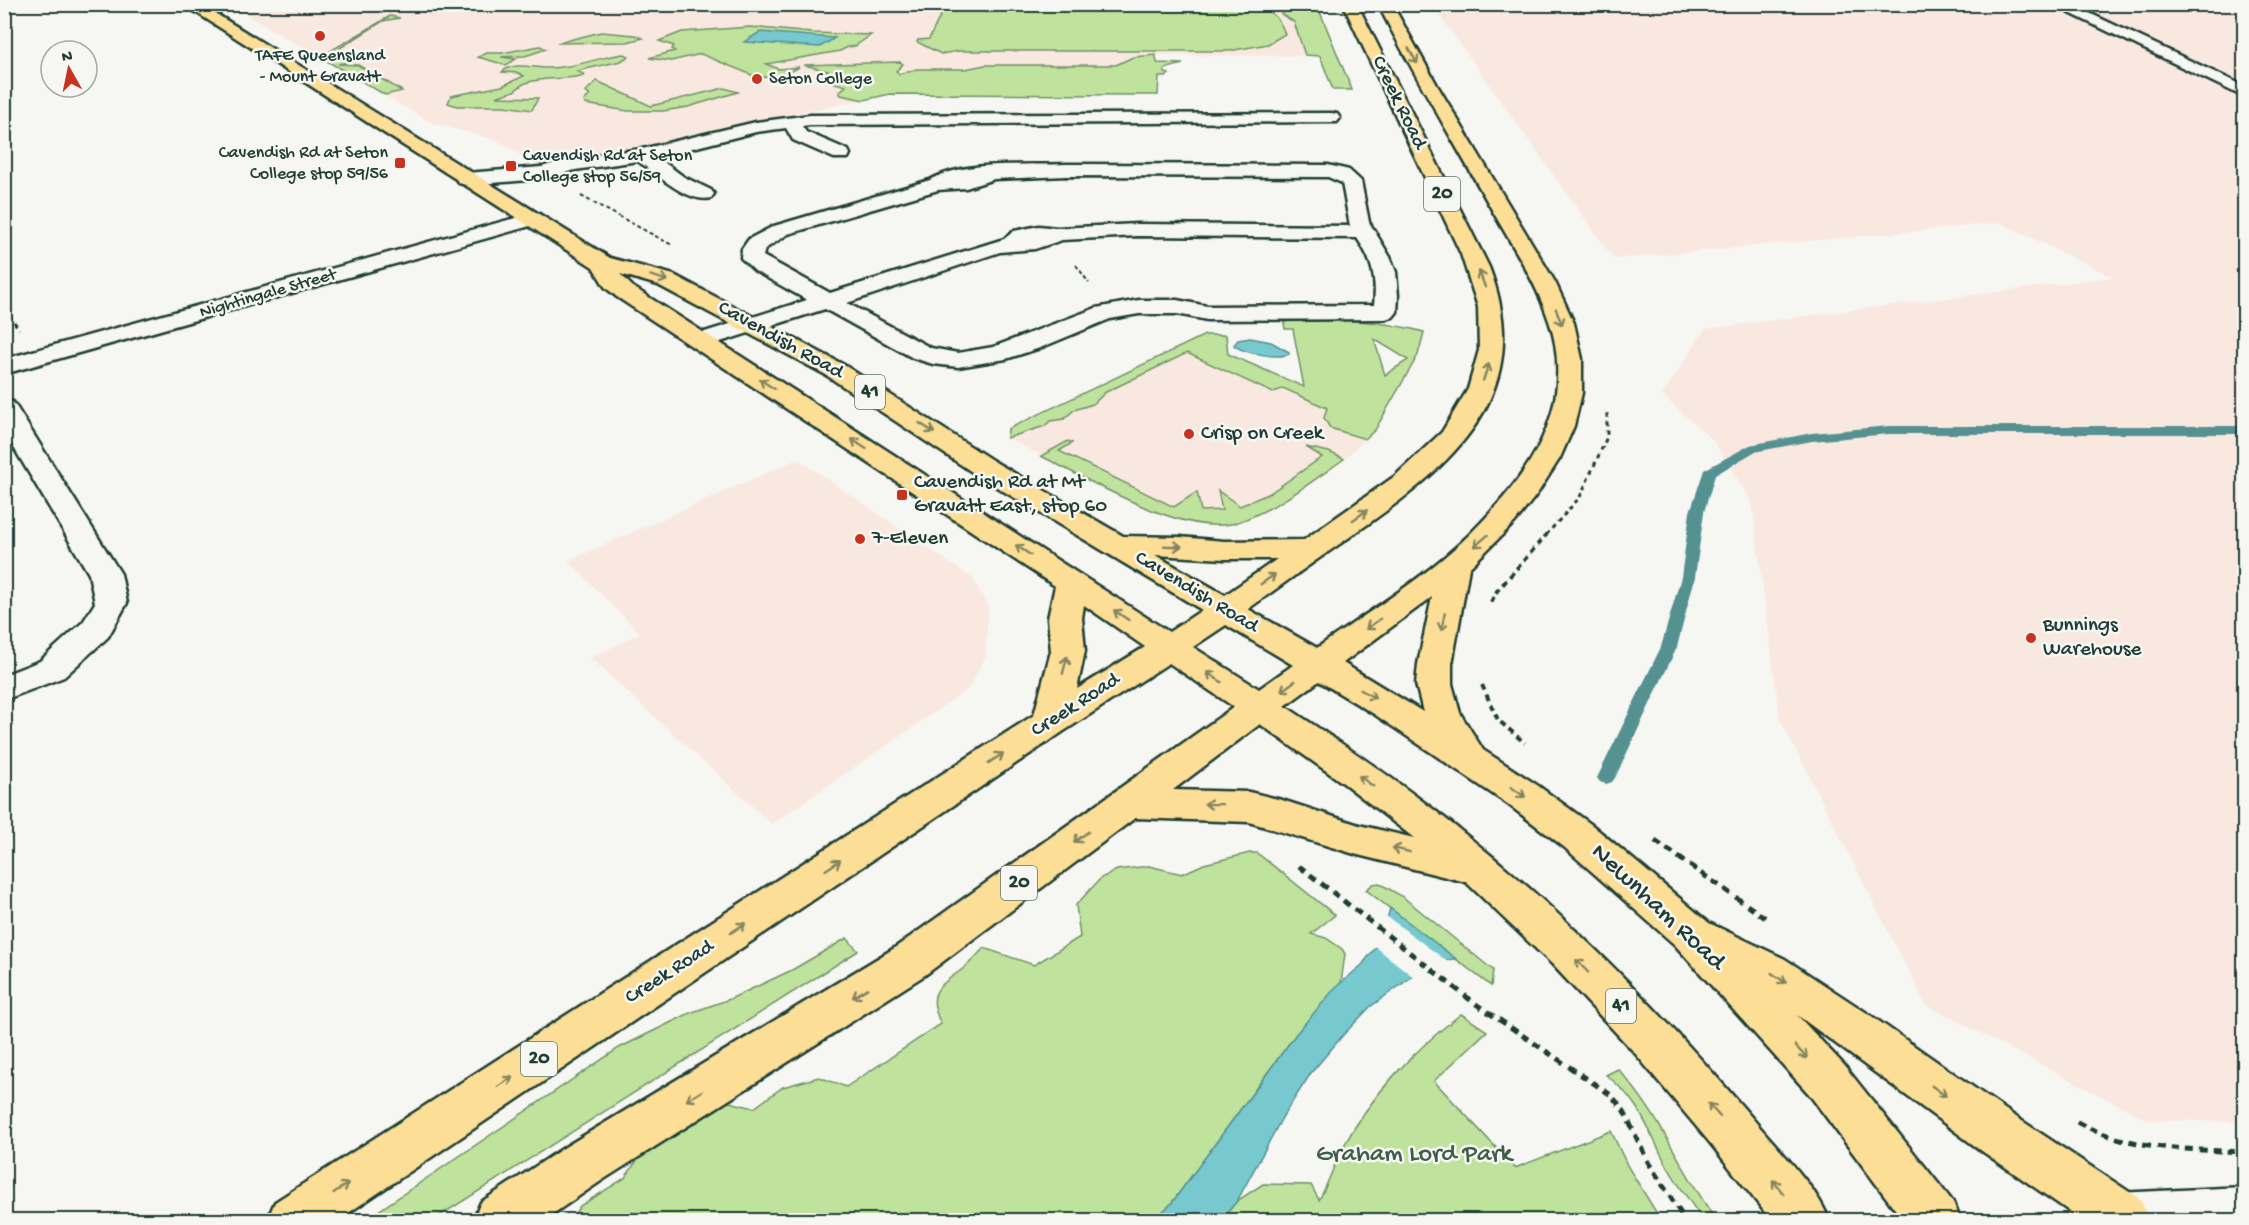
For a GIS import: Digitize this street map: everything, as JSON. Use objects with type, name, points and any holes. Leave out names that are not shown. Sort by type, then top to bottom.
[{"type":"main road","name":"Cavendish Road","points":[[190,4],[466,178],[523,197],[531,220],[602,262],[666,280],[835,370],[985,468],[1317,665]]},
{"type":"main road","name":"Creek Road","points":[[292,1221],[1051,722],[1170,647],[1409,479],[1436,455],[1460,425],[1477,396],[1489,365],[1492,336],[1490,301],[1483,278],[1350,4]]},
{"type":"main road","name":"Creek Road","points":[[499,1221],[583,1164],[909,962],[1454,565],[1491,533],[1518,501],[1540,470],[1556,440],[1565,409],[1570,379],[1568,351],[1562,325],[1535,263],[1509,222],[1384,4]]},
{"type":"main road","name":"Cavendish Road","points":[[602,262],[613,282],[625,292],[1072,582],[1259,707]]},
{"type":"main road","points":[[1114,545],[1180,546],[1224,550],[1312,549]]},
{"type":"main road","points":[[1454,565],[1434,671],[1434,684],[1442,714],[1470,759]]},
{"type":"main road","points":[[1051,722],[1068,651],[1065,618],[1072,582]]},
{"type":"main road","name":"Newnham Road","points":[[1317,665],[1388,705],[1470,759],[1578,836],[1690,932],[1826,1079],[1935,1221]]},
{"type":"main road","name":"41","points":[[1259,707],[1403,807],[1479,869],[1557,941],[1633,1018],[1752,1154],[1803,1221]]},
{"type":"main road","points":[[1128,803],[1249,807],[1282,815],[1358,840],[1479,869]]},
{"type":"main road","points":[[1690,932],[1769,972],[1854,1029],[1996,1132],[2109,1219]]},
{"type":"street","points":[[2058,4],[2244,92]]},
{"type":"street","points":[[1277,101],[1282,118]]},
{"type":"street","points":[[466,178],[542,173],[574,164],[642,155],[756,127],[791,122],[862,119],[1331,118]]},
{"type":"street","points":[[791,122],[799,136],[841,154]]},
{"type":"street","points":[[642,155],[677,181],[704,194]]},
{"type":"street","points":[[523,197],[553,180],[586,171],[602,162]]},
{"type":"street","points":[[1066,170],[1328,171],[1342,174],[1351,181],[1362,232],[1382,260],[1386,272],[1388,287],[1385,312],[1207,313],[1177,307],[1130,308],[1104,313],[1012,350],[958,360],[933,357],[922,353],[752,258],[753,249],[764,239],[781,230],[936,184],[966,182],[987,175],[1066,170]]},
{"type":"street","name":"Nightingale Street","points":[[4,368],[531,220]]},
{"type":"street","points":[[701,341],[750,323],[1012,243],[1027,233],[1057,234],[1137,230],[1362,232]]},
{"type":"street","points":[[4,408],[105,574],[111,603],[96,629],[52,669],[4,688]]},
{"type":"street","points":[[2109,1219],[2244,1213]]},
{"type":"path","points":[[1488,607],[1497,591],[1580,497],[1607,437],[1607,405]]},
{"type":"path","points":[[1478,677],[1498,720],[1531,749]]},
{"type":"path","points":[[1647,834],[1770,921]]},
{"type":"path","points":[[1296,864],[1473,1002],[1611,1095],[1624,1111],[1648,1162],[1685,1221]]},
{"type":"path","points":[[2076,1122],[2086,1128],[2145,1146],[2244,1152]]},
{"type":"shaded area","name":"Seton College","points":[[1317,4],[1338,56],[1157,55],[1158,95],[890,94],[541,167],[496,140],[432,123],[230,5]]},
{"type":"shaded area","points":[[1432,5],[2244,5],[2244,1122],[2148,1120],[1926,1005],[1780,719],[1752,502],[1712,439],[1662,395],[1705,329],[2113,277],[2001,223],[1614,259]]},
{"type":"shaded area","name":"Crisp on Creek","points":[[1186,344],[1375,430],[1344,459],[1285,500],[1238,522],[1209,526],[1190,523],[1139,504],[1007,438],[1008,429]]},
{"type":"shaded area","points":[[798,459],[972,578],[988,606],[986,656],[968,689],[772,824],[590,658],[640,633],[568,561]]},
{"type":"green space","points":[[946,4],[1242,5],[1270,12],[1278,20],[1285,34],[1268,44],[1229,51],[959,51],[941,54],[917,42],[929,39]]},
{"type":"green space","points":[[1299,9],[1320,12],[1352,90],[1333,90],[1320,56],[1305,55],[1294,22],[1281,14]]},
{"type":"green space","points":[[390,16],[400,18],[383,21],[340,48],[340,56],[374,57],[338,64],[358,65],[402,91],[385,95],[320,57]]},
{"type":"green space","points":[[750,27],[812,33],[871,35],[855,46],[840,51],[766,64],[779,69],[799,67],[783,76],[753,78],[752,75],[701,54],[671,61],[649,58],[675,51],[672,49],[674,46],[659,41],[682,32]]},
{"type":"green space","points":[[601,32],[635,35],[643,38],[627,42],[557,43]]},
{"type":"green space","points":[[540,46],[546,49],[525,56],[501,57],[516,59],[506,65],[478,57],[487,53],[502,53]]},
{"type":"green space","points":[[623,54],[629,56],[621,61],[577,71],[585,75],[533,81],[496,97],[538,98],[532,110],[504,106],[457,106],[448,103],[451,96],[502,86],[524,76],[519,73],[502,72],[511,67],[564,67]]},
{"type":"green space","points":[[1156,55],[1157,63],[1183,64],[1164,69],[1165,73],[1169,74],[1166,77],[1159,77],[1158,95],[890,94],[864,100],[841,95],[839,92],[846,86],[820,77],[828,71],[804,65],[900,62],[903,64],[896,71],[900,74],[917,69],[965,69],[985,65],[1116,65],[1133,57]]},
{"type":"green space","points":[[597,81],[651,106],[724,88],[738,92],[688,107],[663,111],[628,111],[585,104],[584,101],[590,95],[585,92]]},
{"type":"green space","points":[[1292,319],[1359,321],[1424,332],[1418,355],[1375,430],[1365,439],[1330,428],[1324,418],[1327,408],[1283,388],[1273,393],[1187,353],[1106,392],[1093,404],[1074,410],[1064,419],[1050,421],[1045,426],[1007,438],[1008,429],[1205,335],[1226,335],[1228,354],[1304,387],[1293,329],[1285,329],[1284,323]],"holes":[[[1374,339],[1408,360],[1385,375]]]},
{"type":"green space","points":[[1068,441],[1072,443],[1059,451],[1174,507],[1197,492],[1201,511],[1222,510],[1218,491],[1240,506],[1270,493],[1322,457],[1306,447],[1329,452],[1344,459],[1266,510],[1238,522],[1217,525],[1192,523],[1166,515],[1111,492],[1041,456]]},
{"type":"green space","points":[[1257,853],[1335,915],[1311,934],[1326,938],[1342,949],[1345,954],[1341,983],[1296,1034],[1171,1204],[1153,1220],[570,1220],[580,1206],[625,1178],[657,1131],[713,1098],[754,1108],[783,1087],[819,1077],[846,1087],[941,1024],[935,1006],[936,993],[984,948],[1034,965],[1080,937],[1076,905],[1101,878],[1117,870],[1149,866],[1182,874],[1204,864]]},
{"type":"green space","points":[[1379,883],[1403,897],[1493,970],[1491,986],[1366,890],[1373,884]]},
{"type":"green space","points":[[847,938],[858,951],[433,1220],[365,1220],[619,1048],[690,1013],[730,999],[792,970]]},
{"type":"green space","name":"Graham Lord Park","points":[[1461,1014],[1487,1031],[1434,1081],[1515,1168],[1611,1131],[1628,1167],[1661,1220],[1221,1220],[1237,1201],[1263,1184],[1311,1185],[1319,1200],[1342,1149],[1366,1110],[1394,1075],[1426,1043]]},
{"type":"green space","points":[[1618,1069],[1646,1105],[1716,1220],[1703,1220],[1672,1174],[1634,1103],[1606,1075]]},
{"type":"water","points":[[760,32],[835,38],[820,47],[744,42]]},
{"type":"water","points":[[1250,338],[1271,342],[1289,354],[1277,356],[1260,354],[1234,345],[1238,340]]},
{"type":"water","points":[[1390,908],[1456,959],[1434,961],[1370,1007],[1344,1034],[1311,1073],[1283,1116],[1237,1201],[1221,1220],[1153,1220],[1171,1204],[1296,1034],[1336,987],[1362,965],[1378,944]]},
{"type":"pier","points":[[1385,915],[1448,962],[1435,964],[1415,978],[1373,945]]},
{"type":"waterway","points":[[1606,778],[1669,647],[1688,577],[1697,512],[1709,473],[1750,449],[1812,437],[1889,430],[2244,430]]},
{"type":"place","name":"TAFE Queensland - Mount Gravatt","points":[[320,36]]},
{"type":"place","name":"Seton College","points":[[757,79]]},
{"type":"place","name":"Cavendish Rd at Seton College stop 59/56","points":[[400,163]]},
{"type":"place","name":"Cavendish Rd at Seton College stop 56/59","points":[[511,166]]},
{"type":"place","name":"Crisp on Creek","points":[[1189,434]]},
{"type":"place","name":"Cavendish Rd at Mt Gravatt East, stop 60","points":[[902,495]]},
{"type":"place","name":"7-Eleven","points":[[860,539]]},
{"type":"place","name":"Bunnings Warehouse","points":[[2031,638]]}]
